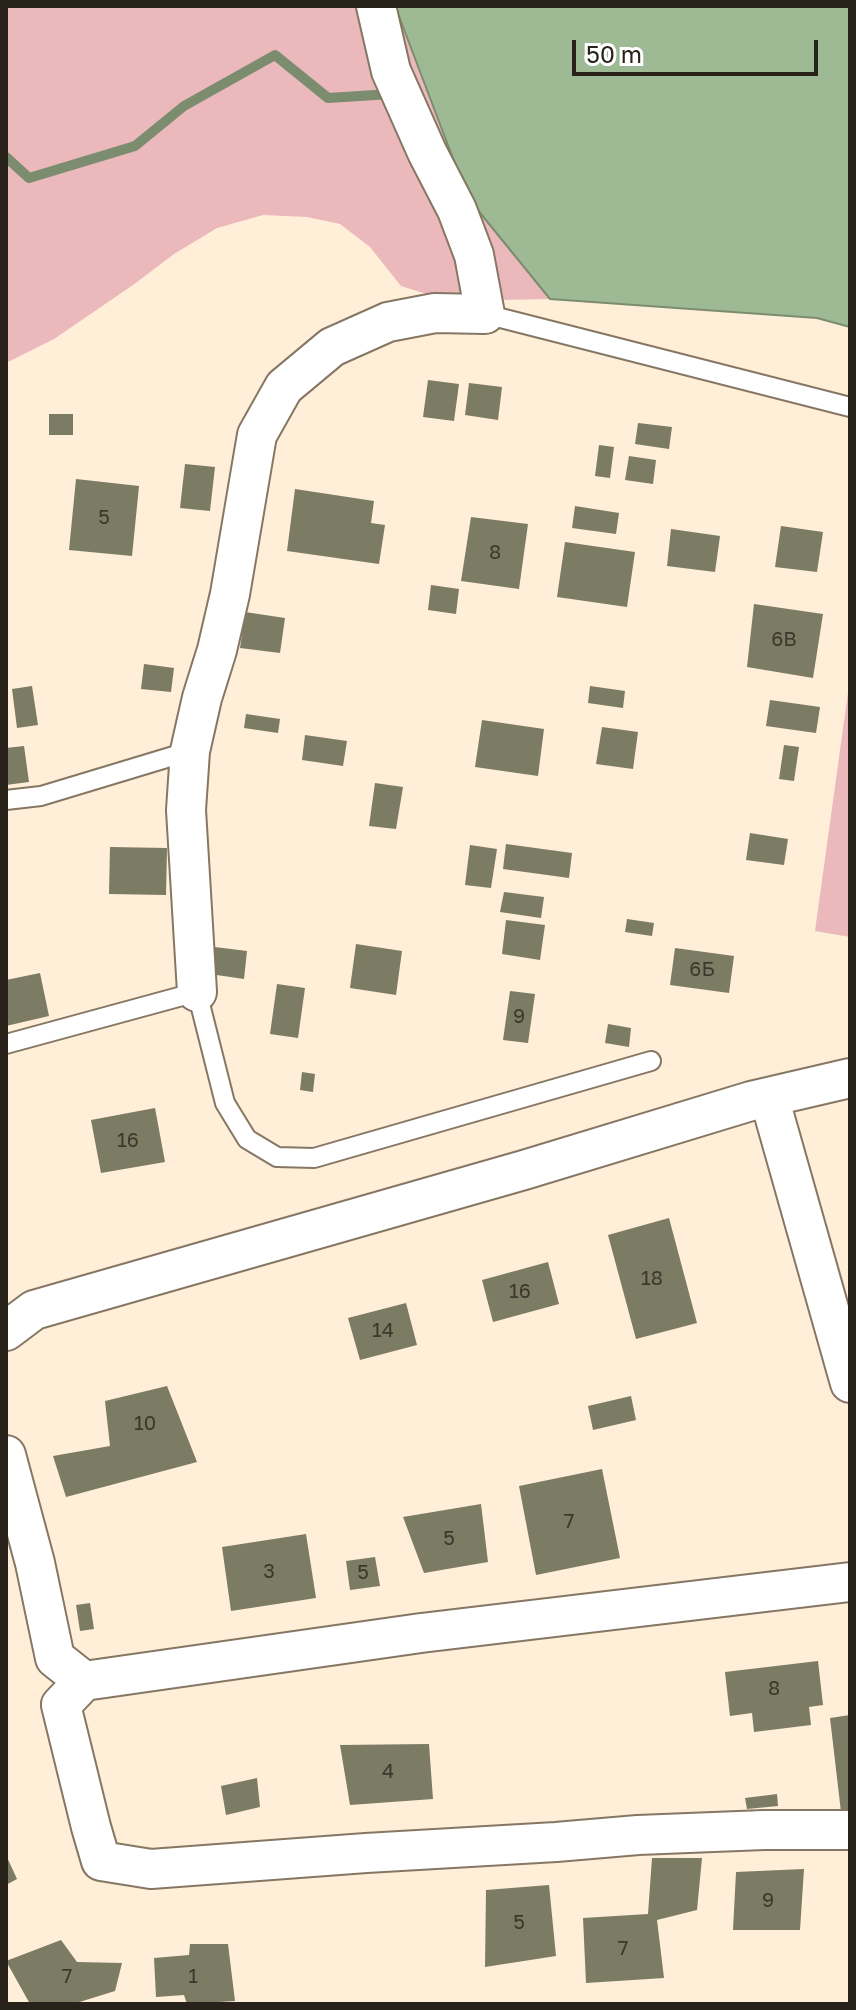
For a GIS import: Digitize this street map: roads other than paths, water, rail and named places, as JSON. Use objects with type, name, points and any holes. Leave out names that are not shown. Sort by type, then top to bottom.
[{"type":"street","points":[[197,992],[186,810],[190,751],[230,594],[257,435],[284,387],[332,347],[388,322],[435,313],[485,314],[474,255],[457,210],[391,71],[376,6]]},
{"type":"street","points":[[6,1331],[34,1310],[769,1097],[850,1078]]},
{"type":"street","points":[[769,1097],[850,1383]]},
{"type":"street","points":[[6,1455],[35,1563],[55,1658],[84,1681]]},
{"type":"street","points":[[850,1582],[421,1633],[84,1681],[61,1705],[101,1861],[151,1869],[638,1835],[850,1830]]},
{"type":"lane","points":[[485,314],[850,407]]},
{"type":"lane","points":[[6,800],[41,796],[190,751]]},
{"type":"lane","points":[[6,1044],[197,992],[225,1103],[247,1139],[277,1157],[314,1158],[651,1061]]},
{"type":"waterway","points":[[6,157],[29,178],[135,146],[184,106],[275,55],[328,98],[391,94]]}]
